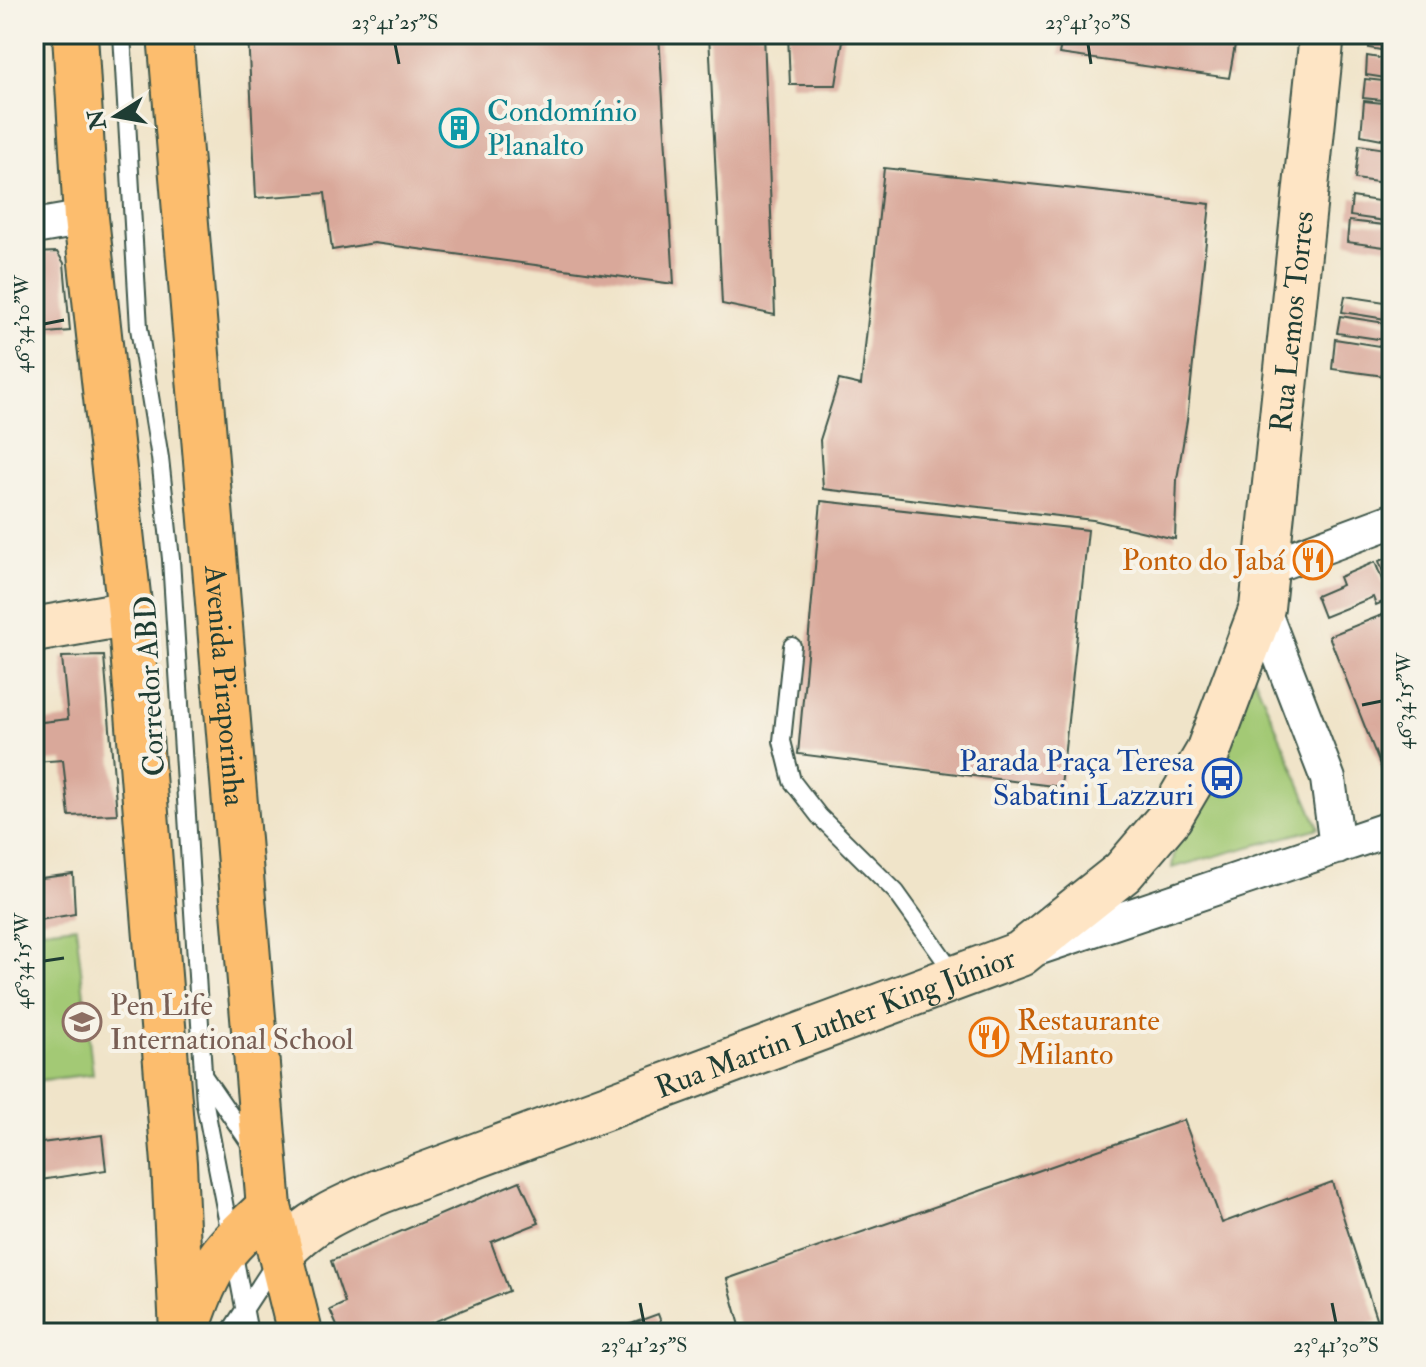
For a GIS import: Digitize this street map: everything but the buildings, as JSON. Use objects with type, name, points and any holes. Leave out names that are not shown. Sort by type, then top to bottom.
[{"type":"main road","points":[[75,34],[86,218],[130,613],[175,1176],[184,1333]]},
{"type":"main road","name":"Avenida Piraporinha","points":[[170,34],[268,1186],[300,1333]]},
{"type":"main road","points":[[184,1333],[209,1269],[230,1244],[268,1186]]},
{"type":"street","name":"Rua Lemos Torres","points":[[1020,954],[1123,872],[1170,817],[1207,754],[1264,588],[1322,34]]},
{"type":"street","points":[[34,227],[86,218]]},
{"type":"street","points":[[1264,588],[1392,521]]},
{"type":"street","name":"Rua Lemos Torres","points":[[1264,588],[1328,779],[1337,847]]},
{"type":"street","points":[[34,630],[130,613]]},
{"type":"street","name":"Rua Lemos Torres","points":[[1328,779],[1383,831]]},
{"type":"street","name":"Rua Martin Luther King Júnior","points":[[281,1254],[296,1235],[337,1210],[1020,954],[1383,831]]},
{"type":"street","name":"Rua Martin Luther King Júnior","points":[[268,1186],[337,1210]]},
{"type":"lane","name":"Corredor ABD","points":[[122,34],[139,328],[160,458],[171,559],[202,1075],[215,1172],[249,1333]]},
{"type":"lane","points":[[792,646],[782,741],[792,781],[819,816],[896,892],[957,977]]},
{"type":"lane","points":[[202,1075],[268,1186]]},
{"type":"lane","points":[[229,1333],[243,1306],[281,1254]]},
{"type":"green space","points":[[1254,676],[1319,828],[1172,868],[1177,837]]},
{"type":"green space","points":[[76,926],[93,1074],[34,1081],[34,931]]},
{"type":"place","name":"Condomínio Planalto","points":[[459,128]]},
{"type":"place","name":"Ponto do Jabá","points":[[1313,560]]},
{"type":"place","name":"Parada Praça Teresa Sabatini Lazzuri","points":[[1222,778]]},
{"type":"place","name":"Pen Life International School","points":[[82,1022]]},
{"type":"place","name":"Restaurante Milanto","points":[[989,1037]]}]
